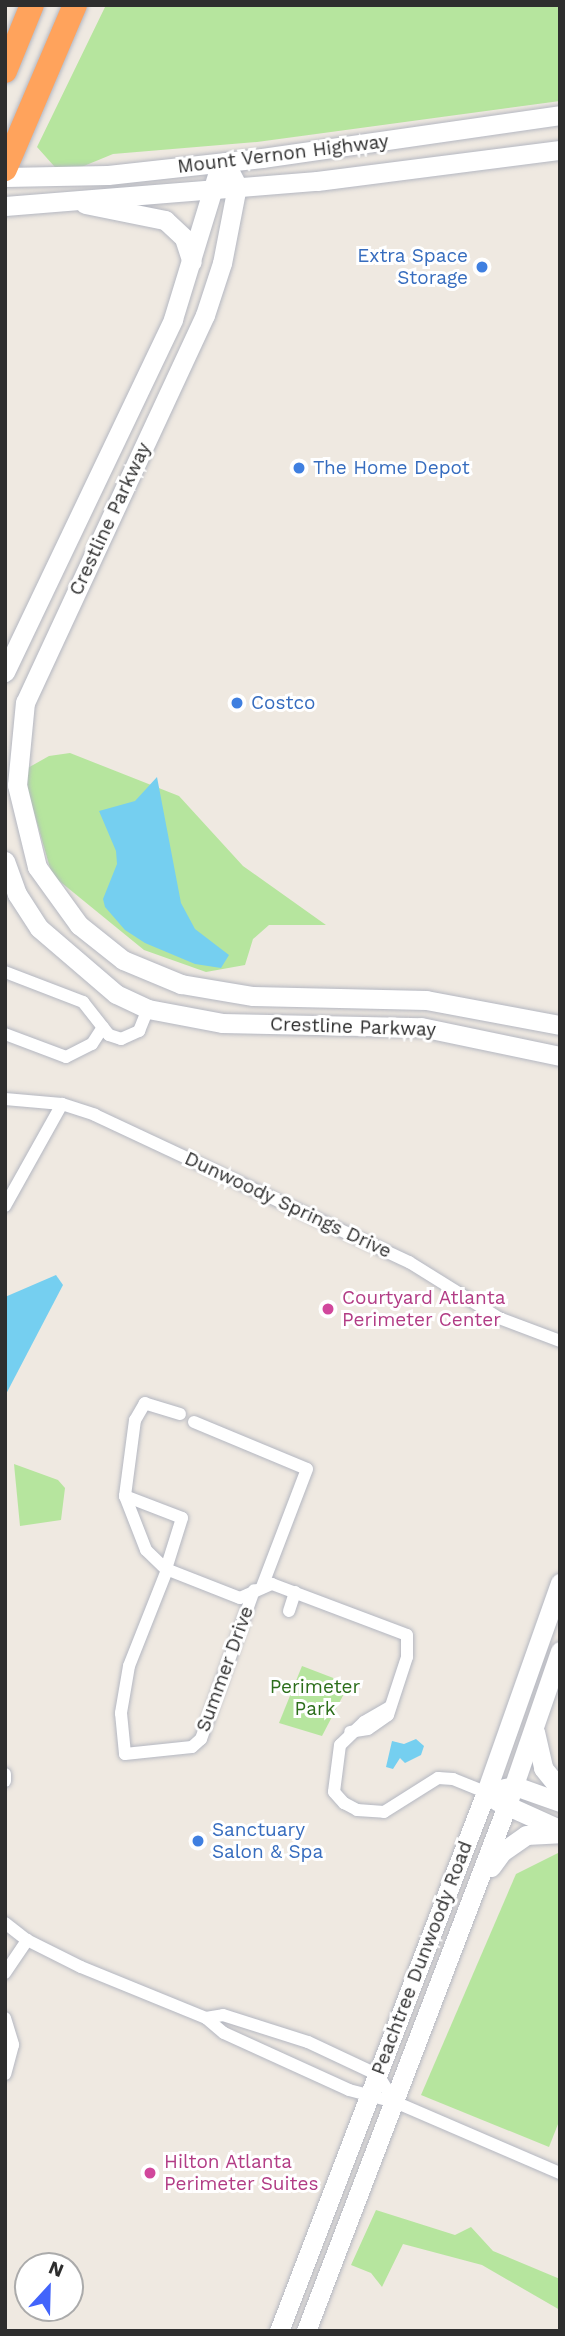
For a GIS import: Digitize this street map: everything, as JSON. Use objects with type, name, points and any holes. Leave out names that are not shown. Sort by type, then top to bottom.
[{"type":"highway","points":[[5,71],[32,5]]},
{"type":"highway","points":[[5,169],[75,5]]},
{"type":"main road","name":"Mount Vernon Highway","points":[[5,177],[108,175],[225,162],[560,115]]},
{"type":"main road","name":"Mount Vernon Highway","points":[[14,206],[82,202],[560,150]]},
{"type":"main road","name":"Crestline Parkway","points":[[5,673],[173,319],[192,263],[211,186],[225,162]]},
{"type":"main road","points":[[225,162],[237,186]]},
{"type":"main road","name":"Crestline Parkway","points":[[237,186],[222,263],[205,315],[25,702],[17,785],[37,867],[54,896],[79,925],[123,960],[181,984],[253,996],[426,1000],[560,1025]]},
{"type":"main road","points":[[82,202],[109,212],[144,213],[165,220],[184,238],[192,263]]},
{"type":"main road","points":[[88,496],[117,503]]},
{"type":"main road","name":"Crestline Parkway","points":[[5,861],[17,894],[39,928],[116,994],[148,1009],[192,1020],[416,1027],[488,1038],[560,1057]]},
{"type":"main road","points":[[252,1023],[253,996]]},
{"type":"main road","points":[[488,1038],[493,1011]]},
{"type":"main road","name":"Peachtree Dunwoody Road","points":[[279,2331],[486,1792],[560,1583]]},
{"type":"main road","name":"Peachtree Dunwoody Road","points":[[306,2331],[515,1786],[560,1651]]},
{"type":"main road","points":[[534,1723],[543,1768],[560,1789]]},
{"type":"main road","points":[[486,1792],[515,1786],[560,1802]]},
{"type":"main road","points":[[486,1792],[506,1808],[560,1831]]},
{"type":"main road","points":[[478,1885],[513,1842],[543,1831],[560,1831]]},
{"type":"street","points":[[5,972],[83,1003],[109,1035],[129,1039],[139,1031],[148,1009]]},
{"type":"street","points":[[5,1034],[66,1057],[87,1048],[103,1027]]},
{"type":"street","name":"Dunwoody Springs Drive","points":[[5,1099],[62,1104],[409,1262],[499,1318],[560,1341]]},
{"type":"street","points":[[5,1206],[62,1104]]},
{"type":"street","name":"Summer Drive","points":[[180,1414],[145,1403],[135,1420],[125,1496],[146,1550],[167,1570],[240,1598],[262,1587],[295,1592],[407,1635],[407,1657],[391,1707],[378,1725],[350,1732],[340,1745],[334,1792],[358,1810],[384,1812],[438,1778],[453,1779],[486,1792]]},
{"type":"street","name":"Summer Drive","points":[[167,1570],[129,1667],[121,1713],[125,1754],[192,1747],[201,1739],[307,1469],[194,1422]]},
{"type":"street","points":[[125,1496],[182,1518],[167,1570]]},
{"type":"street","points":[[289,1611],[295,1592]]},
{"type":"street","points":[[5,1774],[5,1781]]},
{"type":"street","points":[[5,1923],[27,1940],[206,2018],[224,2033],[369,2098],[395,2102],[560,2173]]},
{"type":"street","points":[[5,1973],[27,1940]]},
{"type":"street","points":[[206,2018],[223,2015],[269,2029],[379,2075],[395,2102]]},
{"type":"street","points":[[5,2018],[13,2045],[5,2074]]},
{"type":"green space","points":[[106,5],[560,5],[560,101],[257,142],[113,154],[62,175],[37,147]]},
{"type":"green space","points":[[70,753],[179,796],[243,866],[326,925],[269,925],[253,939],[245,965],[206,972],[144,950],[52,875],[28,791],[26,769],[49,756]]},
{"type":"green space","points":[[14,1464],[58,1480],[65,1488],[61,1520],[20,1526]]},
{"type":"green space","name":"Perimeter Park","points":[[302,1666],[349,1684],[322,1736],[279,1723]]},
{"type":"green space","points":[[558,1853],[560,2119],[549,2147],[421,2095],[516,1874]]},
{"type":"green space","points":[[376,2210],[455,2235],[471,2227],[493,2251],[560,2279],[560,2310],[482,2265],[403,2244],[382,2287],[371,2273],[351,2265]]},
{"type":"water","points":[[157,777],[181,903],[195,929],[229,955],[221,968],[195,964],[145,943],[125,930],[105,907],[103,899],[117,864],[116,851],[99,811],[135,801]]},
{"type":"water","points":[[56,1275],[63,1285],[5,1396],[5,1297]]},
{"type":"water","points":[[416,1739],[424,1746],[421,1755],[405,1763],[400,1758],[393,1769],[386,1767],[392,1741],[404,1744]]},
{"type":"place","name":"Extra Space Storage","points":[[482,267]]},
{"type":"place","name":"The Home Depot","points":[[299,468]]},
{"type":"place","name":"Costco","points":[[237,703]]},
{"type":"place","name":"Courtyard Atlanta Perimeter Center","points":[[328,1309]]},
{"type":"place","name":"Sanctuary Salon & Spa","points":[[198,1841]]},
{"type":"place","name":"Hilton Atlanta Perimeter Suites","points":[[150,2173]]}]
